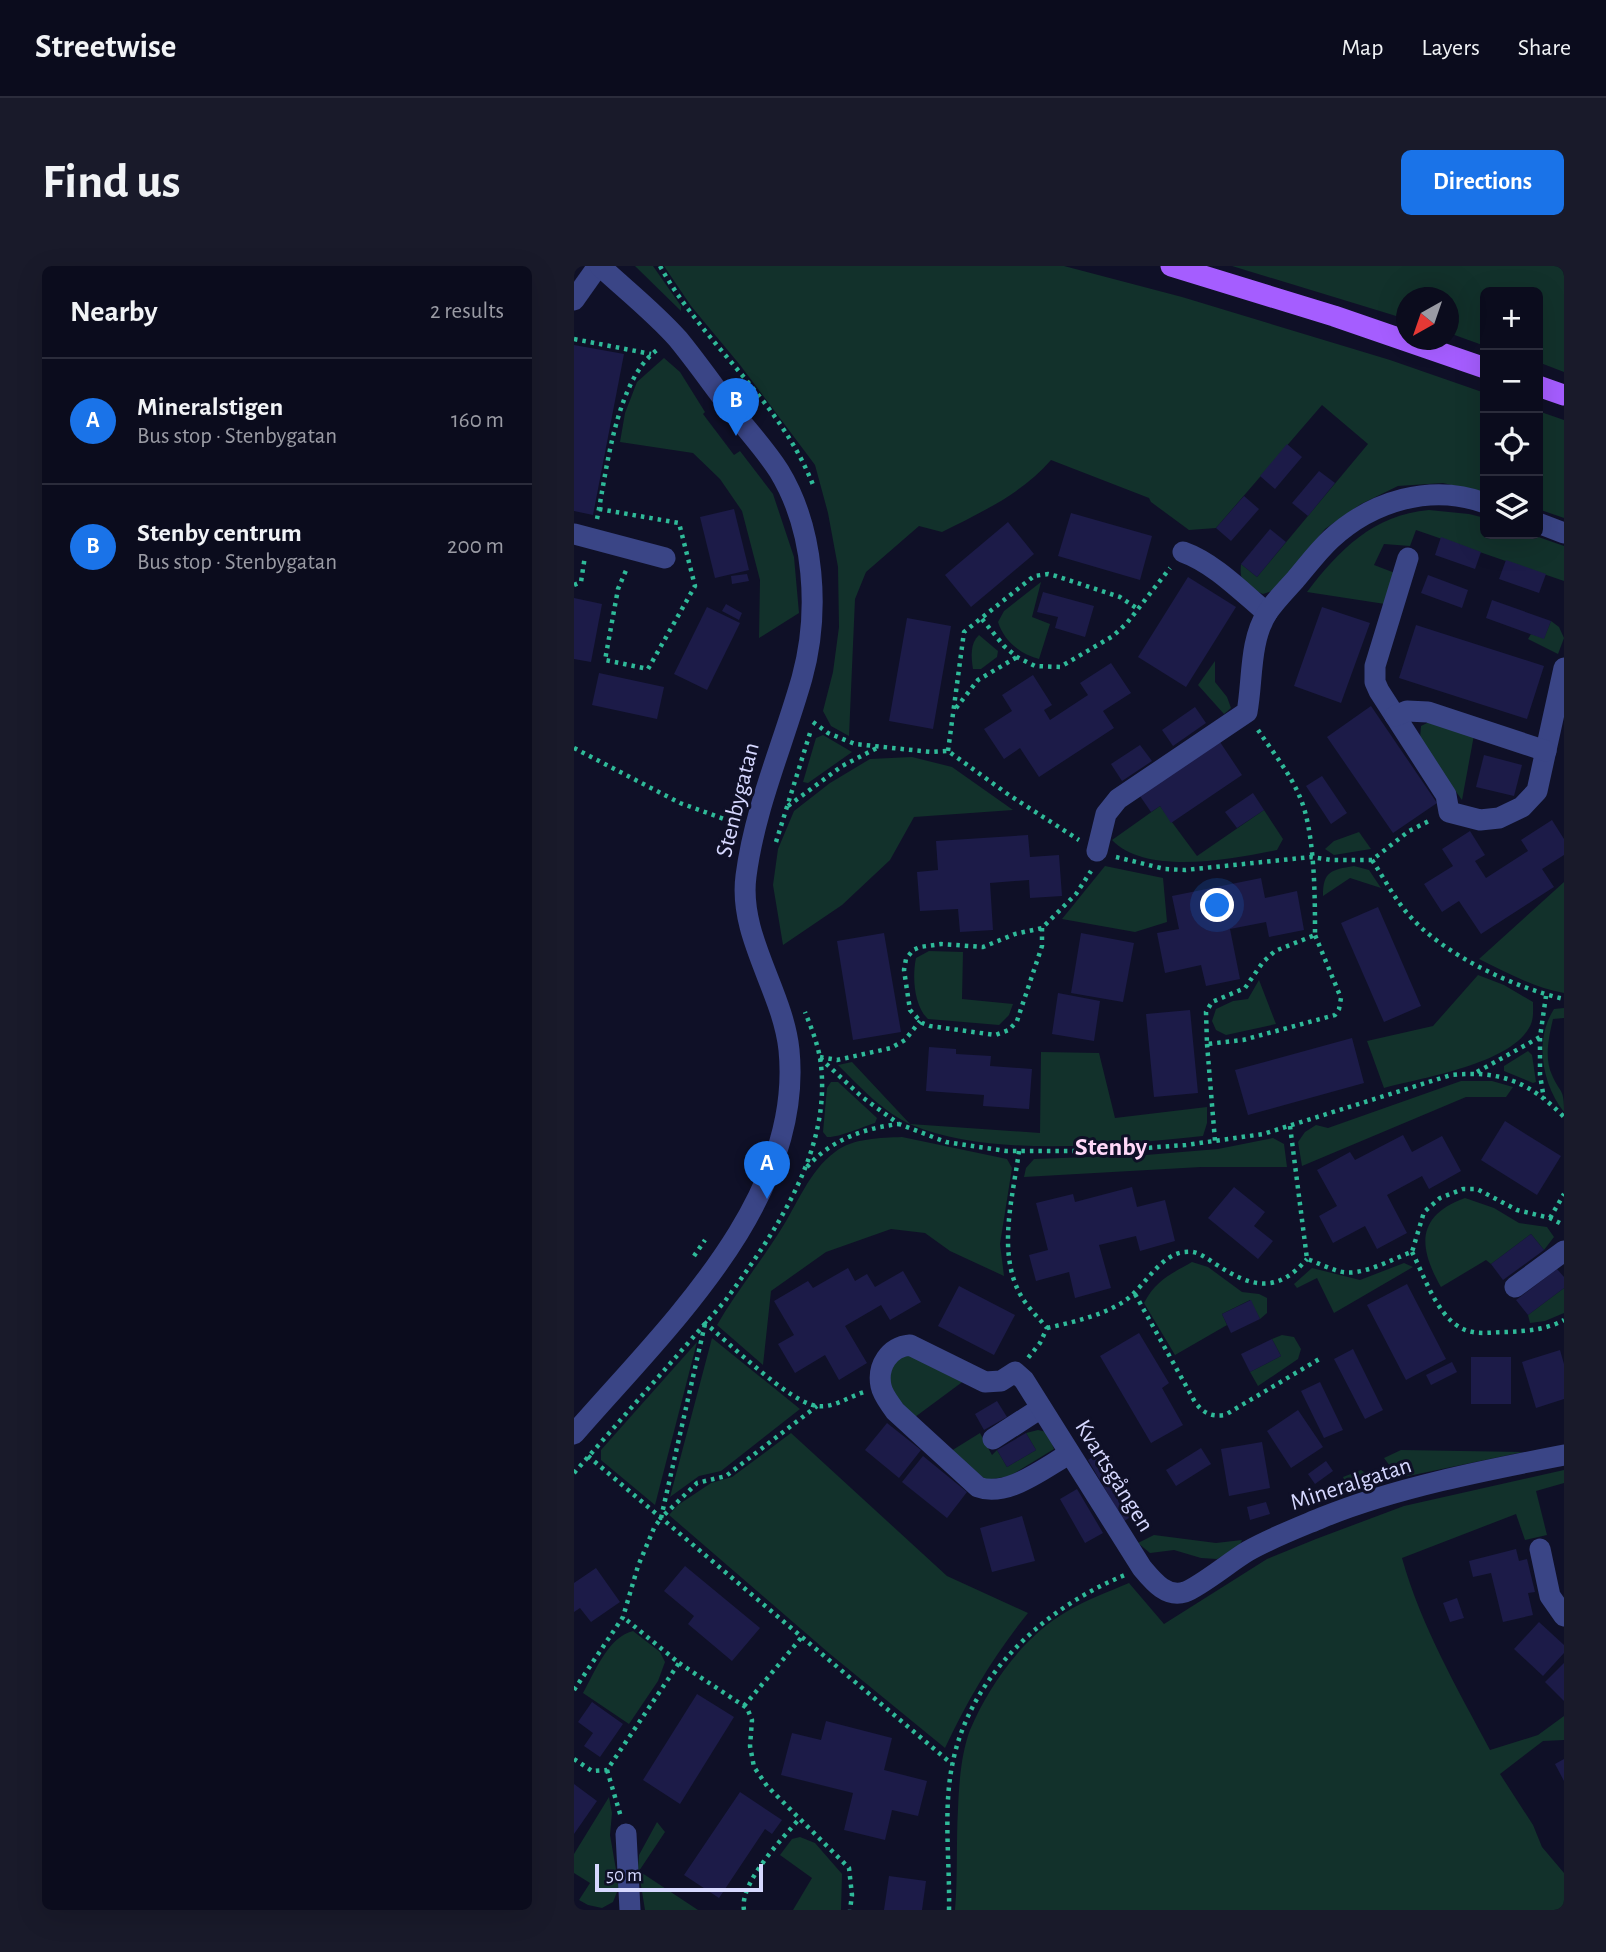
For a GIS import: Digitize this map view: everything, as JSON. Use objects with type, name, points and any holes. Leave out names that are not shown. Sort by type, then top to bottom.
[{"type":"main road","points":[[1171,266],[1334,316],[1480,366]]},
{"type":"main road","points":[[1543,388],[1564,395]]},
{"type":"street","points":[[574,300],[599,266]]},
{"type":"street","name":"Stenbygatan","points":[[574,1433],[707,1279],[741,1227],[767,1180],[781,1134],[788,1097],[789,1051],[776,997],[748,915],[745,881],[754,827],[802,677],[811,626],[810,574],[797,510],[779,471],[677,338],[599,266]]},
{"type":"street","points":[[1097,851],[1106,814],[1118,799],[1248,708],[1255,645],[1267,613],[1331,539],[1352,523],[1401,498],[1425,494],[1449,495],[1480,502]]},
{"type":"street","points":[[1543,525],[1564,533]]},
{"type":"street","points":[[585,536],[665,558]]},
{"type":"street","points":[[1183,552],[1192,555],[1226,579],[1267,613]]},
{"type":"street","points":[[1408,558],[1375,666],[1375,681],[1446,795],[1449,812],[1488,820],[1522,807],[1537,791],[1564,668]]},
{"type":"street","points":[[1395,716],[1407,710],[1428,712],[1546,751]]},
{"type":"street","points":[[1515,1287],[1564,1251]]},
{"type":"street","points":[[1020,1376],[985,1382],[918,1347],[902,1346],[891,1351],[886,1357],[881,1370],[881,1386],[895,1411],[978,1487],[995,1491],[1007,1488],[1069,1454]]},
{"type":"street","name":"Kvartsgången","points":[[1020,1376],[1142,1568],[1155,1584],[1168,1592]]},
{"type":"street","points":[[993,1439],[1041,1408]]},
{"type":"street","name":"Mineralgatan","points":[[1168,1592],[1184,1592],[1250,1550],[1322,1517],[1387,1496],[1564,1455]]},
{"type":"street","points":[[1540,1549],[1550,1596],[1563,1614]]},
{"type":"street","points":[[626,1835],[630,1910]]},
{"type":"path","points":[[574,584],[581,582],[585,536],[599,509],[624,398],[634,375],[651,354],[700,324]]},
{"type":"path","points":[[574,339],[651,354]]},
{"type":"path","points":[[599,509],[679,523],[695,586],[648,669],[605,660],[618,589],[628,566]]},
{"type":"path","points":[[982,619],[1004,646],[1017,657],[1035,666],[1060,667],[1113,636],[1183,552]]},
{"type":"path","points":[[948,751],[964,632],[1034,576],[1056,576],[1120,597],[1138,609]]},
{"type":"path","points":[[955,709],[978,680],[1017,657]]},
{"type":"path","points":[[1207,1044],[1243,1040],[1329,1019],[1339,1009],[1341,998],[1315,935],[1308,827],[1300,797],[1248,708]]},
{"type":"path","points":[[813,722],[844,741],[878,748],[948,751],[1009,795],[1097,851],[1165,869],[1185,870],[1311,857],[1372,860],[1409,831],[1449,812]]},
{"type":"path","points":[[574,748],[680,803],[730,822],[754,827]]},
{"type":"path","points":[[787,807],[842,766],[878,748]]},
{"type":"path","points":[[1042,928],[1042,946],[1017,1021],[1009,1030],[995,1035],[930,1026],[920,1021],[910,1010],[904,970],[906,959],[913,950],[942,944],[983,947],[1015,934],[1042,928],[1085,883],[1097,851]]},
{"type":"path","points":[[1372,860],[1402,906],[1420,927],[1473,962],[1507,980],[1564,999]]},
{"type":"path","points":[[1215,1142],[1206,1012],[1219,997],[1240,992],[1245,988],[1263,962],[1275,951],[1315,935]]},
{"type":"path","points":[[1545,1100],[1540,1075],[1540,1037],[1546,995]]},
{"type":"path","points":[[920,1021],[905,1040],[891,1048],[837,1060],[820,1057],[862,1097],[899,1124],[946,1142],[1019,1151],[1104,1150],[1215,1142],[1263,1134],[1451,1076],[1476,1073],[1498,1075],[1520,1083],[1564,1117]]},
{"type":"path","points":[[1476,1073],[1540,1037]]},
{"type":"path","points":[[804,1170],[825,1151],[844,1139],[862,1131],[899,1124]]},
{"type":"path","points":[[1020,1376],[1047,1328],[1116,1306],[1135,1293],[1168,1258],[1183,1252],[1196,1252],[1234,1277],[1256,1284],[1272,1283],[1298,1269],[1307,1259],[1290,1126]]},
{"type":"path","points":[[1019,1151],[1009,1226],[1009,1263],[1021,1297],[1047,1328]]},
{"type":"path","points":[[1564,1226],[1550,1218],[1517,1210],[1477,1189],[1463,1189],[1440,1198],[1424,1212],[1412,1252],[1445,1316],[1459,1328],[1478,1333],[1532,1331],[1551,1327],[1564,1320]]},
{"type":"path","points":[[1550,1218],[1564,1194]]},
{"type":"path","points":[[1307,1259],[1340,1272],[1353,1273],[1412,1252]]},
{"type":"path","points":[[1135,1293],[1195,1402],[1208,1415],[1225,1415],[1321,1358]]},
{"type":"path","points":[[662,1518],[705,1323],[786,1391],[808,1404],[836,1404],[881,1386]]},
{"type":"path","points":[[574,1690],[624,1616],[638,1566],[654,1528],[662,1518],[697,1483],[726,1476],[817,1406]]},
{"type":"path","points":[[588,1457],[952,1764]]},
{"type":"path","points":[[948,1910],[948,1809],[952,1764],[967,1720],[978,1699],[1004,1660],[1040,1624],[1081,1595],[1142,1568]]},
{"type":"path","points":[[624,1616],[679,1663],[744,1706],[752,1720],[750,1746],[754,1767],[767,1786],[849,1868],[852,1895],[850,1910]]},
{"type":"path","points":[[744,1706],[801,1638]]},
{"type":"path","points":[[607,1770],[679,1663]]},
{"type":"path","points":[[574,1759],[592,1771],[607,1770]]},
{"type":"path","points":[[607,1770],[626,1835]]},
{"type":"path","points":[[744,1910],[743,1899],[751,1882],[800,1818]]},
{"type":"green space","points":[[635,266],[653,266],[681,306],[681,311]]},
{"type":"green space","points":[[664,266],[1064,266],[1182,297],[1390,360],[1480,391],[1480,492],[1443,483],[1398,486],[1361,504],[1325,529],[1275,590],[1263,594],[1245,584],[1241,576],[1241,564],[1257,577],[1368,444],[1322,405],[1216,528],[1189,530],[1149,498],[1051,460],[1014,492],[986,510],[942,532],[919,526],[866,572],[855,599],[849,736],[831,726],[823,711],[833,672],[839,627],[838,567],[828,513],[815,465],[740,365],[691,306]]},
{"type":"green space","points":[[1232,266],[1564,266],[1564,372],[1543,364],[1543,287],[1480,287],[1480,344],[1459,337],[1459,287],[1396,287],[1396,316]]},
{"type":"green space","points":[[664,358],[680,372],[705,412],[703,414],[734,455],[740,451],[773,494],[794,557],[799,613],[759,638],[760,580],[742,511],[720,479],[693,453],[620,442],[625,413],[637,382]]},
{"type":"green space","points":[[1543,413],[1564,420],[1564,518],[1543,511]]},
{"type":"green space","points":[[1429,510],[1469,514],[1480,517],[1480,539],[1543,539],[1564,546],[1564,581],[1416,530],[1410,546],[1384,544],[1374,565],[1395,573],[1385,604],[1307,592],[1332,562],[1359,537],[1374,527],[1409,513]]},
{"type":"green space","points":[[1041,582],[1032,617],[1050,624],[1039,659],[1014,646],[1004,635],[998,622],[1004,611]]},
{"type":"green space","points":[[1551,621],[1559,627],[1564,638],[1558,654],[1528,639],[1531,634],[1544,638]]},
{"type":"green space","points":[[979,635],[998,651],[997,657],[981,669],[973,669],[973,646]]},
{"type":"green space","points":[[1215,661],[1215,682],[1227,697],[1231,708],[1224,714],[1198,685]]},
{"type":"green space","points":[[1431,721],[1474,735],[1462,800],[1420,739],[1421,726]]},
{"type":"green space","points":[[823,735],[852,752],[808,783],[803,782],[816,738]]},
{"type":"green space","points":[[912,757],[952,767],[1013,810],[914,817],[890,860],[842,905],[783,945],[773,885],[778,849],[794,811],[830,783],[870,759]]},
{"type":"green space","points":[[1160,806],[1197,856],[1264,810],[1283,839],[1277,850],[1191,862],[1146,858],[1127,851],[1112,840]]},
{"type":"green space","points":[[1359,832],[1371,849],[1334,855],[1325,849],[1334,841]]},
{"type":"green space","points":[[1105,866],[1163,878],[1167,922],[1135,932],[1062,919]]},
{"type":"green space","points":[[1354,866],[1369,870],[1381,888],[1350,878],[1323,896],[1325,881],[1330,873]]},
{"type":"green space","points":[[1564,882],[1564,993],[1531,983],[1479,959]]},
{"type":"green space","points":[[929,951],[963,952],[962,999],[1013,1004],[1009,1015],[999,1025],[928,1019],[917,999],[914,974],[916,958]]},
{"type":"green space","points":[[1478,975],[1504,985],[1533,1002],[1529,1028],[1519,1041],[1463,1068],[1384,1088],[1367,1041],[1433,1026]]},
{"type":"green space","points":[[1259,980],[1276,1024],[1226,1035],[1216,1030],[1212,1021],[1216,1009],[1233,1001],[1248,999]]},
{"type":"green space","points":[[1564,1008],[1564,1018],[1553,1019],[1548,1054],[1550,1068],[1562,1094],[1564,1112],[1550,1088],[1543,1062],[1543,1048],[1544,1034],[1554,1009]]},
{"type":"green space","points":[[1528,1051],[1532,1055],[1536,1082],[1533,1083],[1504,1071],[1504,1066]]},
{"type":"green space","points":[[1041,1052],[1099,1053],[1115,1118],[1207,1107],[1207,1123],[1203,1136],[1133,1143],[1055,1146],[979,1142],[910,1124],[1040,1133]]},
{"type":"green space","points":[[852,1062],[910,1124],[872,1098],[838,1065]]},
{"type":"green space","points":[[1461,1081],[1492,1081],[1513,1087],[1506,1097],[1466,1097],[1302,1166],[1298,1142],[1305,1132],[1316,1125],[1328,1128]]},
{"type":"green space","points":[[831,1082],[838,1082],[877,1118],[875,1123],[827,1137],[823,1132],[827,1088]]},
{"type":"green space","points":[[902,1137],[1007,1159],[1012,1168],[1000,1244],[1004,1276],[950,1251],[925,1233],[891,1229],[826,1252],[771,1291],[763,1365],[717,1325],[724,1313],[780,1231],[811,1178],[826,1160],[850,1144]]},
{"type":"green space","points":[[1273,1138],[1284,1144],[1287,1167],[1201,1167],[1024,1177],[1026,1168],[1034,1159],[1218,1149]]},
{"type":"green space","points":[[1465,1198],[1494,1208],[1519,1223],[1547,1227],[1554,1237],[1544,1250],[1531,1234],[1491,1264],[1486,1260],[1441,1287],[1428,1259],[1426,1234],[1437,1214]]},
{"type":"green space","points":[[1192,1262],[1208,1267],[1242,1292],[1267,1298],[1267,1313],[1260,1319],[1250,1300],[1222,1314],[1227,1325],[1175,1355],[1144,1303],[1159,1283]]},
{"type":"green space","points":[[1404,1263],[1413,1267],[1334,1313],[1317,1278],[1297,1288],[1294,1284],[1312,1268],[1360,1280]]},
{"type":"green space","points":[[1564,1288],[1564,1313],[1545,1321],[1530,1323],[1528,1315]]},
{"type":"green space","points":[[1282,1335],[1294,1337],[1301,1349],[1298,1359],[1258,1386],[1250,1372],[1281,1356],[1272,1339]]},
{"type":"green space","points":[[712,1338],[800,1409],[721,1471],[699,1476],[670,1497]]},
{"type":"green space","points":[[697,1342],[655,1505],[601,1460],[601,1450]]},
{"type":"green space","points":[[913,1353],[965,1380],[915,1417],[889,1390],[890,1364],[900,1354]]},
{"type":"green space","points":[[1038,1430],[1047,1432],[1054,1449],[1010,1476],[986,1480],[951,1451],[980,1433],[992,1455],[997,1450],[1007,1467],[1036,1450],[1026,1433]]},
{"type":"green space","points":[[791,1433],[947,1576],[1028,1613],[982,1678],[945,1748],[830,1654],[669,1515],[678,1505],[711,1483],[732,1477]]},
{"type":"green space","points":[[1401,1450],[1523,1452],[1399,1478],[1384,1458]]},
{"type":"green space","points":[[1361,1470],[1368,1475],[1369,1483],[1364,1491],[1350,1493],[1343,1477]]},
{"type":"green space","points":[[1564,1470],[1564,1483],[1536,1491],[1547,1535],[1525,1540],[1516,1514],[1402,1558],[1429,1632],[1490,1750],[1538,1735],[1564,1716],[1564,1740],[1543,1741],[1500,1774],[1533,1825],[1542,1847],[1564,1873],[1564,1910],[955,1910],[960,1779],[970,1730],[997,1679],[1022,1648],[1050,1622],[1081,1604],[1129,1583],[1164,1624],[1267,1559],[1316,1539],[1404,1506]]},
{"type":"green space","points":[[1154,1535],[1216,1543],[1242,1540],[1239,1547],[1217,1559],[1201,1558],[1174,1550],[1150,1553],[1138,1543]]},
{"type":"green space","points":[[633,1631],[660,1652],[665,1662],[658,1681],[629,1724],[583,1693],[609,1648],[616,1640]]},
{"type":"green space","points":[[609,1797],[612,1813],[610,1835],[619,1887],[613,1902],[602,1908],[579,1900],[590,1883],[574,1873],[574,1854]]},
{"type":"green space","points":[[657,1822],[665,1832],[639,1871],[698,1910],[645,1910],[638,1867],[639,1855]]},
{"type":"green space","points":[[800,1837],[815,1843],[842,1874],[841,1910],[793,1910],[812,1878],[780,1855],[792,1839]]},
{"type":"building","points":[[574,345],[624,354],[593,515],[574,511]]},
{"type":"building","points":[[1287,444],[1302,457],[1275,489],[1260,476]]},
{"type":"building","points":[[1319,471],[1335,483],[1308,516],[1292,503]]},
{"type":"building","points":[[1244,496],[1259,509],[1231,541],[1216,528]]},
{"type":"building","points":[[734,509],[749,570],[715,578],[700,517]]},
{"type":"building","points":[[1071,513],[1152,536],[1140,580],[1058,556]]},
{"type":"building","points":[[1008,522],[1034,554],[971,607],[945,575]]},
{"type":"building","points":[[1270,529],[1286,542],[1257,577],[1241,564]]},
{"type":"building","points":[[1441,537],[1481,552],[1475,569],[1435,555]]},
{"type":"building","points":[[1506,560],[1546,574],[1539,593],[1499,579]]},
{"type":"building","points":[[747,574],[749,581],[732,584],[731,576]]},
{"type":"building","points":[[1428,575],[1468,590],[1462,608],[1421,593]]},
{"type":"building","points":[[1188,577],[1236,607],[1186,687],[1138,657]]},
{"type":"building","points":[[1043,592],[1094,606],[1085,637],[1055,628],[1058,617],[1037,612]]},
{"type":"building","points":[[574,598],[602,604],[591,662],[574,659]]},
{"type":"building","points":[[1492,600],[1551,621],[1544,639],[1486,618]]},
{"type":"building","points":[[726,604],[742,613],[739,620],[722,611]]},
{"type":"building","points":[[707,607],[740,623],[707,690],[674,674]]},
{"type":"building","points":[[1322,607],[1370,623],[1341,703],[1294,686]]},
{"type":"building","points":[[907,618],[951,626],[933,729],[889,721]]},
{"type":"building","points":[[1416,625],[1544,666],[1527,719],[1399,678]]},
{"type":"building","points":[[1111,663],[1131,693],[1103,711],[1114,728],[1039,777],[1020,748],[1004,759],[984,729],[1012,711],[1002,695],[1033,675],[1052,705],[1044,710],[1050,720],[1088,695],[1080,683]]},
{"type":"building","points":[[599,673],[664,687],[657,719],[592,705]]},
{"type":"building","points":[[1371,706],[1437,803],[1393,833],[1327,737]]},
{"type":"building","points":[[1195,707],[1206,723],[1173,746],[1162,730]]},
{"type":"building","points":[[1220,742],[1242,775],[1171,823],[1160,806],[1151,812],[1140,796]]},
{"type":"building","points":[[1140,745],[1152,761],[1122,781],[1111,764]]},
{"type":"building","points":[[1484,755],[1522,765],[1514,796],[1476,787]]},
{"type":"building","points":[[1322,776],[1347,813],[1331,824],[1306,786]]},
{"type":"building","points":[[1253,793],[1264,810],[1237,828],[1225,812]]},
{"type":"building","points":[[1552,820],[1564,839],[1564,855],[1542,869],[1554,887],[1481,934],[1459,901],[1442,912],[1424,884],[1453,866],[1442,849],[1470,831],[1485,855],[1475,861],[1486,878],[1528,851],[1521,840]]},
{"type":"building","points":[[1028,835],[1030,857],[1059,855],[1062,896],[1030,898],[1029,880],[990,883],[993,930],[960,932],[958,909],[920,911],[917,872],[938,870],[936,841]]},
{"type":"building","points":[[1261,878],[1265,898],[1297,891],[1304,930],[1269,937],[1266,922],[1230,929],[1240,979],[1206,986],[1201,965],[1165,973],[1157,933],[1179,929],[1172,896]]},
{"type":"building","points":[[1378,907],[1421,1006],[1384,1022],[1341,923]]},
{"type":"building","points":[[884,933],[901,1032],[853,1040],[837,941]]},
{"type":"building","points":[[1081,933],[1134,943],[1123,1002],[1071,993]]},
{"type":"building","points":[[1058,993],[1100,1001],[1094,1041],[1052,1034]]},
{"type":"building","points":[[1190,1010],[1198,1093],[1154,1097],[1146,1014]]},
{"type":"building","points":[[1352,1038],[1364,1083],[1248,1115],[1235,1070]]},
{"type":"building","points":[[929,1047],[956,1049],[956,1054],[991,1056],[990,1066],[1032,1069],[1029,1109],[983,1106],[984,1095],[926,1091]]},
{"type":"building","points":[[1505,1121],[1561,1156],[1537,1195],[1481,1160]]},
{"type":"building","points":[[1403,1135],[1412,1152],[1442,1136],[1461,1171],[1429,1189],[1422,1176],[1387,1195],[1407,1233],[1377,1249],[1365,1226],[1333,1243],[1319,1216],[1337,1206],[1317,1170],[1350,1152],[1355,1160]]},
{"type":"building","points":[[1132,1187],[1137,1207],[1165,1200],[1175,1241],[1140,1251],[1136,1236],[1099,1245],[1111,1288],[1075,1298],[1069,1272],[1036,1281],[1029,1255],[1048,1250],[1036,1203],[1073,1194],[1075,1202]]},
{"type":"building","points":[[1234,1187],[1265,1212],[1254,1226],[1273,1241],[1258,1259],[1208,1218]]},
{"type":"building","points":[[1531,1234],[1544,1250],[1503,1280],[1491,1264]]},
{"type":"building","points":[[848,1268],[855,1281],[867,1274],[875,1287],[903,1271],[921,1302],[890,1320],[881,1305],[845,1326],[867,1363],[839,1380],[825,1355],[795,1373],[778,1344],[794,1335],[774,1301],[808,1281],[813,1288]]},
{"type":"building","points":[[1557,1269],[1564,1277],[1564,1288],[1528,1315],[1516,1300]]},
{"type":"building","points":[[1407,1284],[1446,1359],[1406,1380],[1367,1305]]},
{"type":"building","points":[[959,1286],[1015,1315],[994,1355],[938,1326]]},
{"type":"building","points":[[1251,1300],[1260,1319],[1231,1333],[1222,1314]]},
{"type":"building","points":[[1139,1333],[1169,1383],[1162,1388],[1183,1425],[1151,1443],[1100,1356]]},
{"type":"building","points":[[1272,1339],[1281,1356],[1250,1372],[1241,1354]]},
{"type":"building","points":[[1353,1349],[1383,1410],[1365,1419],[1334,1359]]},
{"type":"building","points":[[1560,1350],[1564,1364],[1564,1399],[1536,1408],[1522,1362]]},
{"type":"building","points":[[1471,1357],[1511,1357],[1511,1404],[1471,1404]]},
{"type":"building","points":[[1452,1362],[1457,1372],[1431,1385],[1426,1375]]},
{"type":"building","points":[[1320,1382],[1343,1430],[1324,1438],[1301,1391]]},
{"type":"building","points":[[997,1401],[1007,1417],[984,1430],[975,1414]]},
{"type":"building","points":[[1298,1410],[1323,1447],[1291,1468],[1267,1431]]},
{"type":"building","points":[[887,1423],[921,1450],[899,1478],[865,1450]]},
{"type":"building","points":[[1026,1433],[1036,1450],[1007,1467],[997,1450]]},
{"type":"building","points":[[1262,1442],[1270,1488],[1229,1496],[1221,1449]]},
{"type":"building","points":[[1201,1448],[1211,1464],[1176,1486],[1166,1470]]},
{"type":"building","points":[[1105,1449],[1141,1511],[1124,1521],[1088,1460]]},
{"type":"building","points":[[923,1456],[967,1492],[947,1518],[902,1482]]},
{"type":"building","points":[[1326,1461],[1333,1471],[1315,1484],[1308,1474]]},
{"type":"building","points":[[1077,1489],[1103,1533],[1085,1543],[1060,1499]]},
{"type":"building","points":[[1266,1502],[1270,1514],[1250,1520],[1247,1507]]},
{"type":"building","points":[[1022,1516],[1035,1561],[992,1572],[980,1528]]},
{"type":"building","points":[[1516,1549],[1519,1561],[1527,1559],[1535,1592],[1528,1593],[1533,1615],[1503,1622],[1491,1573],[1473,1577],[1469,1561]]},
{"type":"building","points":[[685,1566],[760,1628],[732,1661],[688,1624],[694,1616],[664,1591]]},
{"type":"building","points":[[596,1568],[620,1602],[591,1622],[580,1608],[574,1612],[574,1583]]},
{"type":"building","points":[[1457,1598],[1464,1618],[1450,1622],[1443,1603]]},
{"type":"building","points":[[1539,1622],[1564,1645],[1564,1653],[1543,1676],[1514,1649]]},
{"type":"building","points":[[1564,1663],[1564,1701],[1545,1682]]},
{"type":"building","points":[[697,1694],[734,1717],[680,1804],[643,1780]]},
{"type":"building","points":[[592,1702],[623,1724],[600,1757],[584,1746],[593,1733],[578,1722]]},
{"type":"building","points":[[826,1721],[892,1738],[884,1770],[927,1781],[918,1816],[892,1810],[885,1840],[844,1830],[853,1793],[781,1775],[792,1733],[821,1740]]},
{"type":"building","points":[[1564,1759],[1564,1781],[1555,1764]]},
{"type":"building","points":[[574,1784],[597,1801],[574,1834]]},
{"type":"building","points":[[740,1792],[782,1820],[772,1834],[765,1829],[719,1898],[684,1875]]},
{"type":"building","points":[[889,1876],[926,1881],[922,1910],[884,1910]]},
{"type":"place","name":"Stenby centrum","points":[[736,436]]},
{"type":"place","name":"Mineralstigen","points":[[767,1199]]},
{"type":"district","name":"Stenby","points":[[1111,1147]]}]
